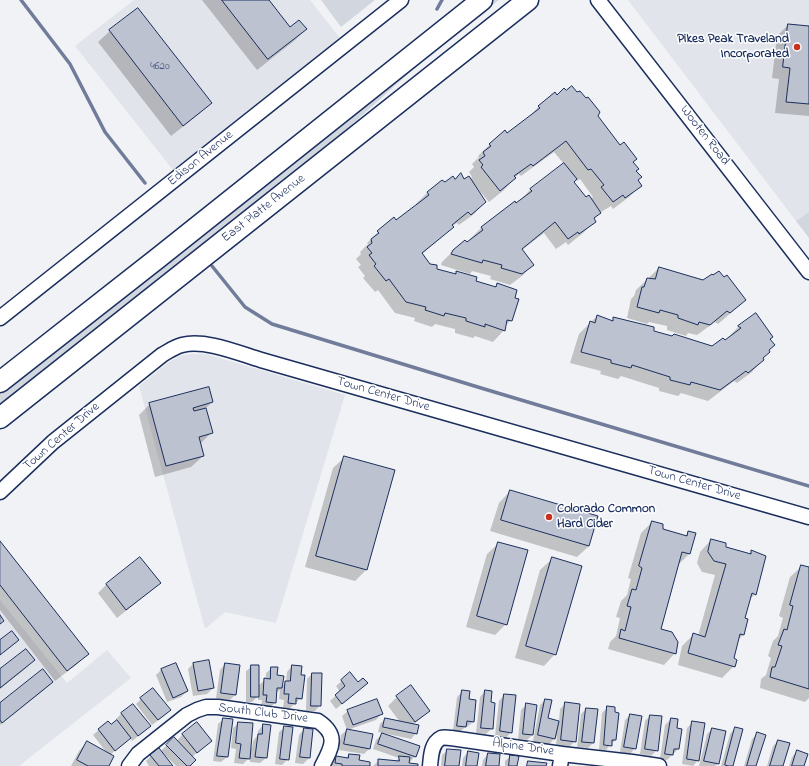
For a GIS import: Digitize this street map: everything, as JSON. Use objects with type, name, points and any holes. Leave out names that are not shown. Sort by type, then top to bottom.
[{"type":"highway","name":"East Platte Avenue","points":[[0,382],[213,215],[482,0]]},
{"type":"highway","name":"East Platte Avenue","points":[[0,418],[528,0]]},
{"type":"street","name":"Edison Avenue","points":[[0,318],[401,0]]},
{"type":"street","name":"Wooten Road","points":[[601,1],[809,272]]},
{"type":"street","name":"Town Center Drive","points":[[0,492],[52,442],[162,355],[182,345],[196,343],[211,345],[809,517]]},
{"type":"street","name":"South Club Drive","points":[[129,766],[138,754],[187,715],[206,707],[218,707],[318,721],[331,733],[332,742],[322,766]]},
{"type":"street","name":"Alpine Drive","points":[[430,766],[432,750],[436,742],[442,738],[451,738],[561,760],[632,762],[659,766]]},
{"type":"shaded area","points":[[134,0],[310,0],[340,38],[173,170],[75,46]]},
{"type":"shaded area","points":[[321,0],[375,0],[341,27]]},
{"type":"shaded area","points":[[492,0],[499,0],[438,47],[328,146],[0,408],[0,389]]},
{"type":"shaded area","points":[[628,0],[809,0],[809,212],[796,221]]},
{"type":"shaded area","points":[[809,212],[809,238],[796,221]]},
{"type":"shaded area","points":[[206,354],[345,395],[276,623],[225,612],[205,629],[139,386],[169,362],[182,355]]},
{"type":"shaded area","points":[[0,600],[67,683],[107,650],[131,678],[19,766],[0,766]]},
{"type":"building","points":[[222,0],[269,0],[290,27],[299,20],[307,29],[268,59]]},
{"type":"building","points":[[138,8],[212,103],[183,126],[109,30]]},
{"type":"building","name":"Pikes Peak Traveland Incorporated","points":[[788,24],[809,26],[809,104],[786,102],[790,68],[783,67]]},
{"type":"building","points":[[572,86],[577,92],[580,91],[586,98],[588,97],[600,112],[598,116],[620,145],[624,142],[637,159],[633,162],[639,169],[636,171],[642,177],[638,180],[642,186],[625,198],[623,195],[613,202],[601,187],[604,185],[591,169],[588,170],[566,141],[533,166],[531,164],[514,176],[516,178],[500,191],[481,167],[483,165],[479,160],[485,156],[483,152],[491,146],[489,144],[505,130],[507,133],[540,108],[538,106],[555,92],[557,95],[564,88],[566,90]]},
{"type":"building","points":[[564,163],[577,179],[574,182],[586,197],[589,195],[601,213],[594,218],[596,222],[579,234],[578,232],[568,239],[555,222],[522,249],[534,265],[522,274],[501,268],[502,265],[483,260],[482,263],[451,254],[453,250],[465,240],[467,242],[483,230],[481,227],[515,201],[516,203],[532,191],[530,189]]},
{"type":"building","points":[[461,173],[464,179],[469,176],[486,202],[471,215],[468,212],[452,225],[454,227],[422,253],[430,264],[437,265],[437,269],[456,274],[456,271],[477,277],[476,281],[496,287],[497,283],[517,290],[515,298],[519,299],[512,321],[507,320],[505,331],[485,324],[485,327],[466,321],[466,318],[445,313],[444,316],[425,310],[426,307],[406,302],[389,279],[386,281],[374,266],[376,264],[369,255],[372,253],[367,247],[372,243],[371,239],[379,233],[377,231],[394,217],[396,220],[429,195],[427,192],[442,180],[445,182],[453,176],[455,179]]},
{"type":"building","points":[[659,267],[703,280],[719,271],[724,277],[727,275],[746,300],[730,313],[727,311],[710,325],[699,322],[698,325],[678,318],[678,315],[660,310],[659,313],[637,307],[642,287],[644,287],[647,278],[655,279]]},
{"type":"building","points":[[756,313],[773,337],[770,339],[775,345],[763,358],[764,360],[748,373],[746,371],[720,390],[691,382],[690,385],[670,380],[670,377],[632,365],[631,368],[611,363],[611,360],[581,352],[590,321],[595,323],[597,315],[613,321],[613,317],[654,327],[654,331],[672,336],[674,334],[712,346],[723,338],[725,340],[741,328],[738,326]]},
{"type":"building","points":[[209,387],[213,402],[193,408],[194,411],[206,408],[213,433],[199,437],[204,456],[166,466],[149,403]]},
{"type":"building","points":[[344,456],[395,470],[367,570],[316,556]]},
{"type":"building","points":[[510,490],[598,516],[589,546],[501,520]]},
{"type":"building","points":[[652,521],[663,524],[663,529],[687,536],[688,531],[696,533],[690,554],[682,552],[661,629],[672,632],[678,642],[676,654],[619,638],[621,629],[625,631],[631,607],[627,606],[632,589],[636,590],[642,568],[639,566]]},
{"type":"building","points":[[711,539],[726,543],[726,547],[751,554],[751,550],[766,556],[756,595],[752,593],[745,618],[748,619],[744,635],[740,634],[734,658],[737,660],[735,667],[688,653],[693,633],[705,637],[726,564],[714,561],[708,552]]},
{"type":"building","points":[[0,541],[89,654],[67,671],[0,585]]},
{"type":"building","points":[[498,542],[528,550],[507,625],[477,616]]},
{"type":"building","points":[[140,557],[161,583],[126,610],[106,584]]},
{"type":"building","points":[[552,557],[582,566],[556,655],[526,646]]},
{"type":"building","points":[[801,565],[809,567],[809,689],[770,677],[772,667],[775,667],[782,646],[778,645],[784,629],[787,630],[793,606],[790,605]]},
{"type":"building","points":[[0,615],[4,621],[0,624]]},
{"type":"building","points":[[12,631],[19,640],[0,655],[0,640]]},
{"type":"building","points":[[26,649],[35,660],[0,688],[0,669]]},
{"type":"building","points":[[209,660],[214,688],[198,691],[193,663]]},
{"type":"building","points":[[176,663],[188,691],[173,698],[161,669]]},
{"type":"building","points":[[225,663],[240,665],[236,695],[221,693]]},
{"type":"building","points":[[251,665],[259,665],[259,697],[251,697]]},
{"type":"building","points":[[292,665],[302,666],[301,675],[305,675],[302,699],[296,698],[296,704],[288,703],[289,694],[284,694],[285,681],[290,681]]},
{"type":"building","points":[[271,667],[278,667],[277,675],[284,676],[282,688],[277,688],[276,703],[266,702],[267,695],[263,695],[264,678],[270,679]]},
{"type":"building","points":[[43,669],[53,682],[2,723],[0,720],[0,703]]},
{"type":"building","points":[[350,672],[358,682],[363,678],[368,683],[342,704],[335,695],[345,686],[341,680]]},
{"type":"building","points":[[312,673],[322,673],[321,706],[311,706]]},
{"type":"building","points":[[411,685],[430,711],[415,722],[396,696]]},
{"type":"building","points":[[153,688],[171,710],[158,720],[140,698]]},
{"type":"building","points":[[462,690],[470,691],[469,699],[476,700],[474,722],[467,721],[466,727],[457,726]]},
{"type":"building","points":[[485,690],[492,691],[491,702],[495,703],[493,729],[481,728]]},
{"type":"building","points":[[504,694],[516,695],[512,733],[500,731]]},
{"type":"building","points":[[377,699],[383,714],[353,725],[347,710]]},
{"type":"building","points":[[545,699],[552,700],[548,718],[559,721],[555,739],[538,735]]},
{"type":"building","points":[[565,702],[580,704],[576,742],[561,740]]},
{"type":"building","points":[[526,703],[537,705],[533,735],[523,734]]},
{"type":"building","points":[[133,704],[151,726],[138,736],[121,713]]},
{"type":"building","points":[[607,706],[615,707],[615,712],[619,713],[616,740],[612,740],[612,746],[604,745]]},
{"type":"building","points":[[586,708],[598,709],[594,743],[582,742]]},
{"type":"building","points":[[630,714],[642,716],[636,749],[624,747]]},
{"type":"building","points":[[650,715],[662,716],[658,751],[645,749]]},
{"type":"building","points":[[223,718],[233,719],[228,757],[217,756]]},
{"type":"building","points":[[385,718],[419,725],[417,734],[383,727]]},
{"type":"building","points":[[671,718],[678,719],[677,728],[682,729],[679,749],[674,749],[673,755],[665,754]]},
{"type":"building","points":[[117,720],[131,738],[115,751],[98,729],[108,721],[111,724]]},
{"type":"building","points":[[692,721],[705,723],[699,761],[687,759]]},
{"type":"building","points":[[197,722],[212,741],[197,753],[182,734]]},
{"type":"building","points":[[238,722],[253,723],[250,759],[239,758],[241,744],[236,743]]},
{"type":"building","points":[[263,724],[271,725],[267,758],[255,757],[258,734],[262,734]]},
{"type":"building","points":[[284,726],[293,727],[289,760],[280,759]]},
{"type":"building","points":[[735,727],[743,729],[733,766],[728,766],[725,765]]},
{"type":"building","points":[[304,728],[313,729],[310,758],[300,757]]},
{"type":"building","points":[[712,728],[726,731],[719,764],[704,761]]},
{"type":"building","points":[[347,729],[373,734],[370,749],[344,744]]},
{"type":"building","points":[[757,732],[766,735],[756,766],[747,766]]},
{"type":"building","points":[[382,733],[420,746],[416,757],[378,744]]},
{"type":"building","points":[[174,737],[196,760],[190,766],[187,766],[166,745]]},
{"type":"building","points":[[778,740],[790,743],[783,766],[770,766]]},
{"type":"building","points":[[87,741],[114,756],[109,766],[88,766],[77,760]]},
{"type":"building","points":[[159,748],[173,766],[159,766],[150,755]]},
{"type":"building","points":[[447,749],[461,750],[459,766],[445,766]]},
{"type":"building","points":[[797,750],[808,754],[804,766],[792,766]]},
{"type":"building","points":[[468,751],[479,753],[477,766],[466,766]]},
{"type":"building","points":[[488,753],[500,754],[499,766],[486,766]]},
{"type":"building","points":[[349,754],[360,755],[359,760],[370,762],[370,766],[342,766],[342,764],[335,763],[336,756],[348,758]]},
{"type":"building","points":[[510,755],[519,756],[517,766],[509,766]]},
{"type":"building","points":[[399,756],[410,757],[409,763],[418,764],[418,766],[378,766],[378,759],[399,761]]},
{"type":"building","points":[[528,761],[547,763],[546,766],[527,766]]},
{"type":"waterway","points":[[21,0],[70,64],[105,132],[145,183]]},
{"type":"waterway","points":[[437,9],[442,0]]},
{"type":"waterway","points":[[212,266],[245,307],[272,324],[809,486]]},
{"type":"place","name":"Pikes Peak Traveland Incorporated","points":[[797,47]]},
{"type":"place","name":"Colorado Common Hard Cider","points":[[549,517]]}]
